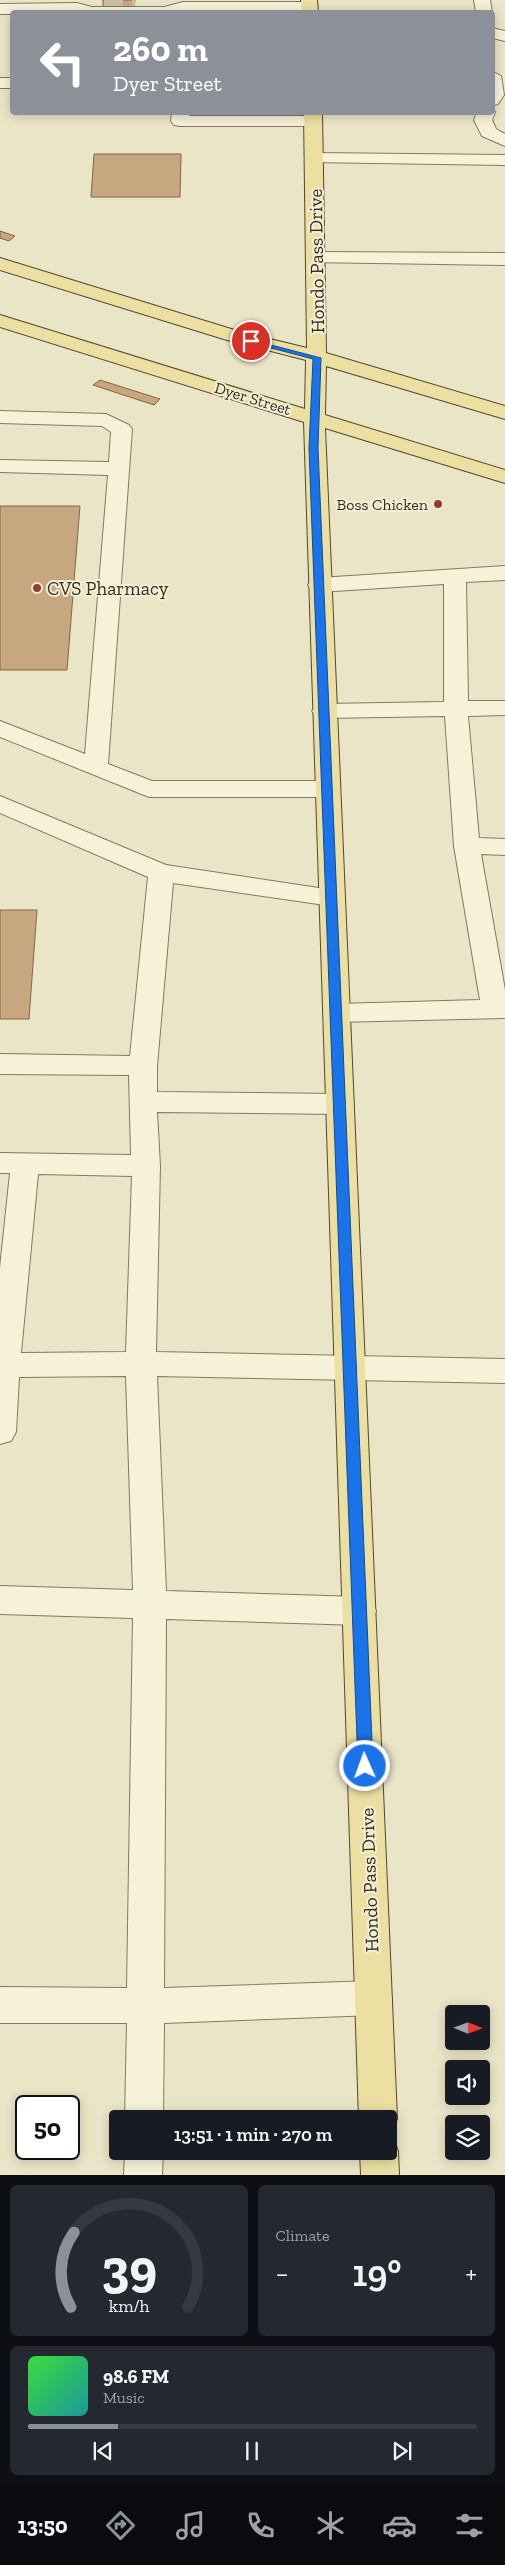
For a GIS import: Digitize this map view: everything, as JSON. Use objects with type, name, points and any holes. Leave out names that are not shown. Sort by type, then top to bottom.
[{"type":"main road","name":"Hondo Pass Drive","points":[[313,117],[317,358],[314,417],[319,585],[360,1611],[378,2110]]},
{"type":"main road","points":[[0,264],[234,336],[317,358],[505,414]]},
{"type":"main road","name":"Dyer Street","points":[[0,321],[505,477]]},
{"type":"main road","points":[[379,2160],[380,2175]]},
{"type":"lane","points":[[0,9],[77,8],[104,2]]},
{"type":"lane","points":[[135,2],[162,2],[183,7],[310,6]]},
{"type":"lane","points":[[172,10],[183,7]]},
{"type":"lane","points":[[77,8],[84,10]]},
{"type":"lane","points":[[181,115],[180,122],[313,117]]},
{"type":"lane","points":[[484,115],[482,120],[488,132],[505,141]]},
{"type":"lane","points":[[314,158],[505,160]]},
{"type":"lane","points":[[315,258],[505,259]]},
{"type":"lane","points":[[0,417],[106,420],[122,429],[96,767]]},
{"type":"lane","points":[[0,466],[119,469]]},
{"type":"lane","points":[[319,585],[505,573]]},
{"type":"lane","points":[[336,1013],[500,1009],[467,846],[456,709],[455,576]]},
{"type":"lane","points":[[324,710],[505,708]]},
{"type":"lane","points":[[0,728],[148,789],[327,789]]},
{"type":"lane","points":[[0,804],[160,873],[332,898]]},
{"type":"lane","points":[[467,846],[505,847]]},
{"type":"lane","points":[[144,2110],[150,1604],[141,1364],[146,1166],[143,1102],[144,1066],[160,873]]},
{"type":"lane","points":[[0,1064],[144,1066]]},
{"type":"lane","points":[[143,1102],[340,1104]]},
{"type":"lane","points":[[0,1432],[5,1365],[12,1163],[146,1166]]},
{"type":"lane","points":[[5,1365],[350,1366],[505,1371]]},
{"type":"lane","points":[[0,1600],[360,1611]]},
{"type":"lane","points":[[0,2005],[146,2006],[374,1998]]},
{"type":"lane","points":[[143,2175],[144,2160]]},
{"type":"building","points":[[103,0],[135,0],[134,8],[103,7]]},
{"type":"building","points":[[94,154],[181,154],[180,197],[91,197]]},
{"type":"building","points":[[0,231],[15,236],[9,241],[0,238]]},
{"type":"building","points":[[100,380],[160,399],[154,405],[93,385]]},
{"type":"building","name":"CVS Pharmacy","points":[[0,506],[80,506],[67,670],[0,670]]},
{"type":"building","points":[[0,910],[37,910],[29,1019],[0,1019]]},
{"type":"tunnel","points":[[104,3],[135,3]]},
{"type":"place","name":"Boss Chicken","points":[[438,504]]},
{"type":"place","name":"CVS Pharmacy","points":[[37,588]]},
{"type":"route","points":[[251,341],[317,358],[314,448],[365,1766]]}]
